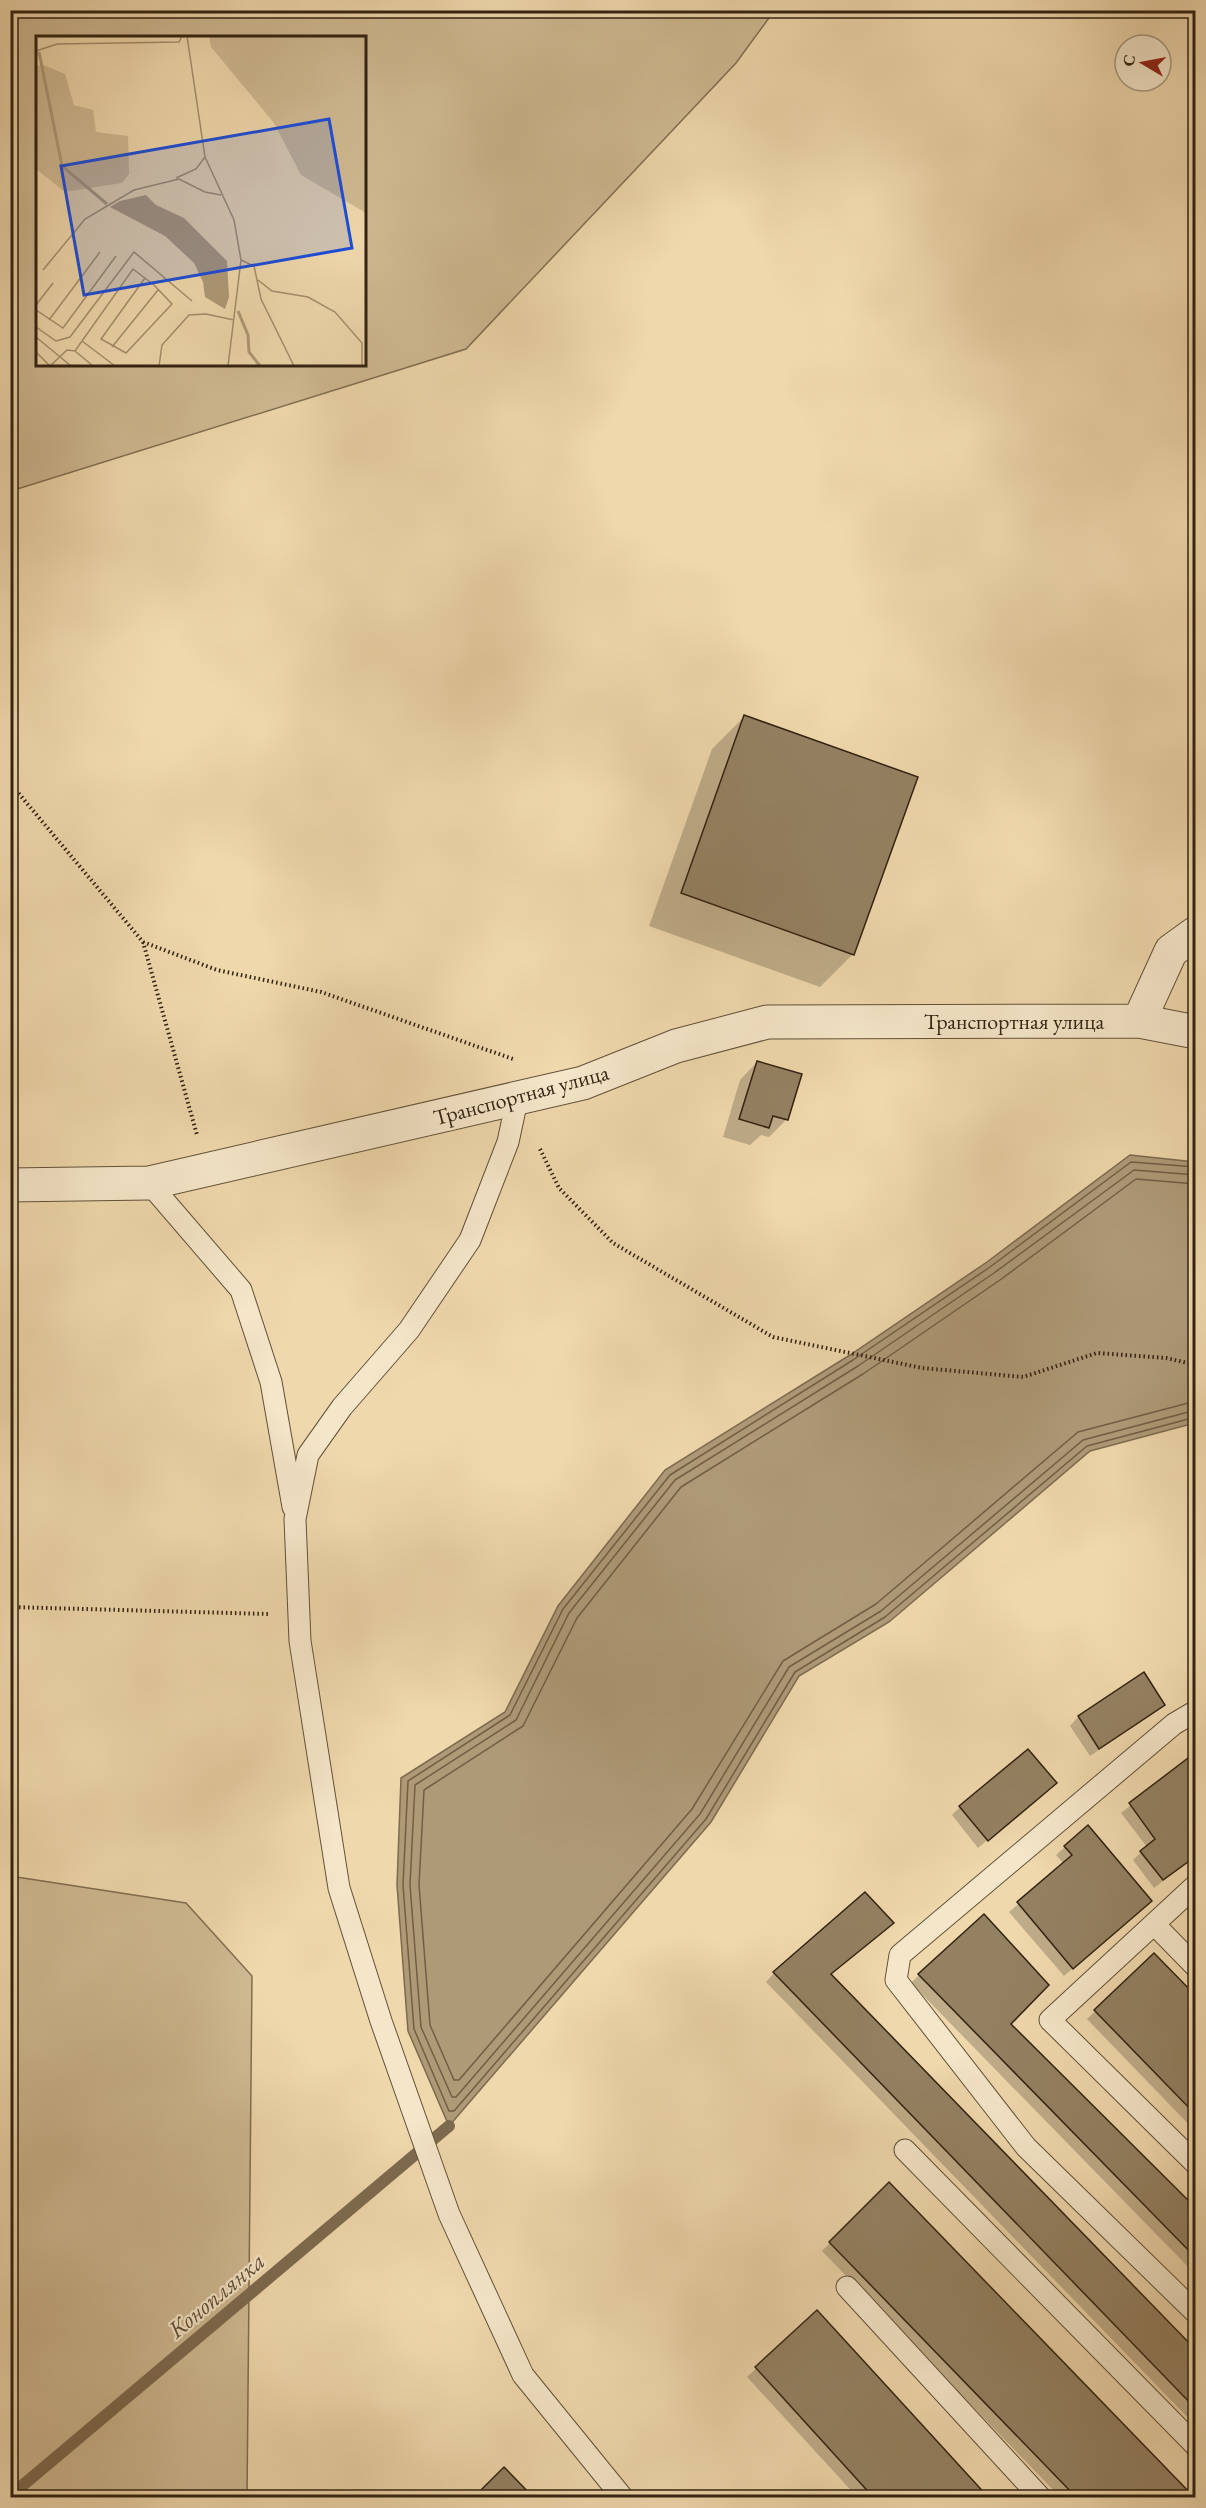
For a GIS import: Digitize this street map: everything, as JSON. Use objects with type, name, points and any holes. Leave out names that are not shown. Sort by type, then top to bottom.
[{"type":"street","points":[[1139,1021],[1171,951],[1196,933]]},
{"type":"street","name":"Транспортная улица","points":[[10,1185],[149,1183],[583,1083],[676,1046],[766,1022],[1139,1021],[1196,1032]]},
{"type":"lane","points":[[295,1519],[308,1455],[342,1407],[409,1330],[470,1240],[508,1142],[516,1100]]},
{"type":"lane","points":[[149,1183],[241,1290],[271,1382],[295,1519],[300,1641],[339,1888],[381,2021],[449,2214],[523,2374],[623,2498]]},
{"type":"lane","points":[[1196,1711],[1174,1725],[900,1955],[896,1980],[1026,2147],[1196,2313]]},
{"type":"lane","points":[[1196,1885],[1050,2020],[1196,2164]]},
{"type":"lane","points":[[1154,1924],[1196,1967]]},
{"type":"lane","points":[[906,2150],[1196,2446]]},
{"type":"lane","points":[[847,2287],[1041,2498]]},
{"type":"path","points":[[10,783],[143,942],[207,1170]]},
{"type":"path","points":[[143,942],[217,970],[321,992],[517,1060]]},
{"type":"path","points":[[516,1100],[559,1188],[613,1243],[773,1337],[922,1368],[1023,1377],[1097,1353],[1166,1358],[1196,1365]]},
{"type":"path","points":[[10,1607],[299,1614]]},
{"type":"shaded area","points":[[11,10],[774,10],[736,63],[466,349],[11,491]]},
{"type":"shaded area","points":[[10,1876],[186,1903],[252,1976],[247,2497],[11,2497]]},
{"type":"water","points":[[1130,1155],[1195,1162],[1195,1423],[1090,1451],[889,1622],[799,1676],[711,1822],[449,2126],[408,2031],[397,1885],[401,1778],[505,1712],[558,1606],[665,1470],[850,1355],[987,1262]]},
{"type":"building","points":[[744,715],[918,777],[854,955],[681,893]]},
{"type":"building","points":[[757,1061],[802,1074],[788,1120],[773,1116],[769,1128],[739,1119]]},
{"type":"building","points":[[1144,1672],[1165,1705],[1099,1749],[1078,1716]]},
{"type":"building","points":[[1028,1749],[1057,1783],[988,1841],[959,1806]]},
{"type":"building","points":[[1196,1752],[1196,1856],[1163,1880],[1140,1851],[1155,1839],[1129,1803]]},
{"type":"building","points":[[1088,1825],[1152,1901],[1073,1969],[1017,1902],[1072,1855],[1064,1846]]},
{"type":"building","points":[[865,1892],[894,1923],[831,1974],[1196,2350],[1196,2409],[773,1972]]},
{"type":"building","points":[[984,1914],[1049,1985],[1011,2024],[1196,2208],[1196,2258],[918,1974]]},
{"type":"building","points":[[1154,1953],[1196,1996],[1196,2115],[1094,2010]]},
{"type":"building","points":[[889,2182],[1195,2498],[1077,2498],[829,2242]]},
{"type":"building","points":[[817,2310],[989,2498],[874,2498],[755,2367]]},
{"type":"building","points":[[504,2467],[534,2498],[473,2498]]},
{"type":"waterway","name":"Коноплянка","points":[[10,2496],[449,2126]]}]
